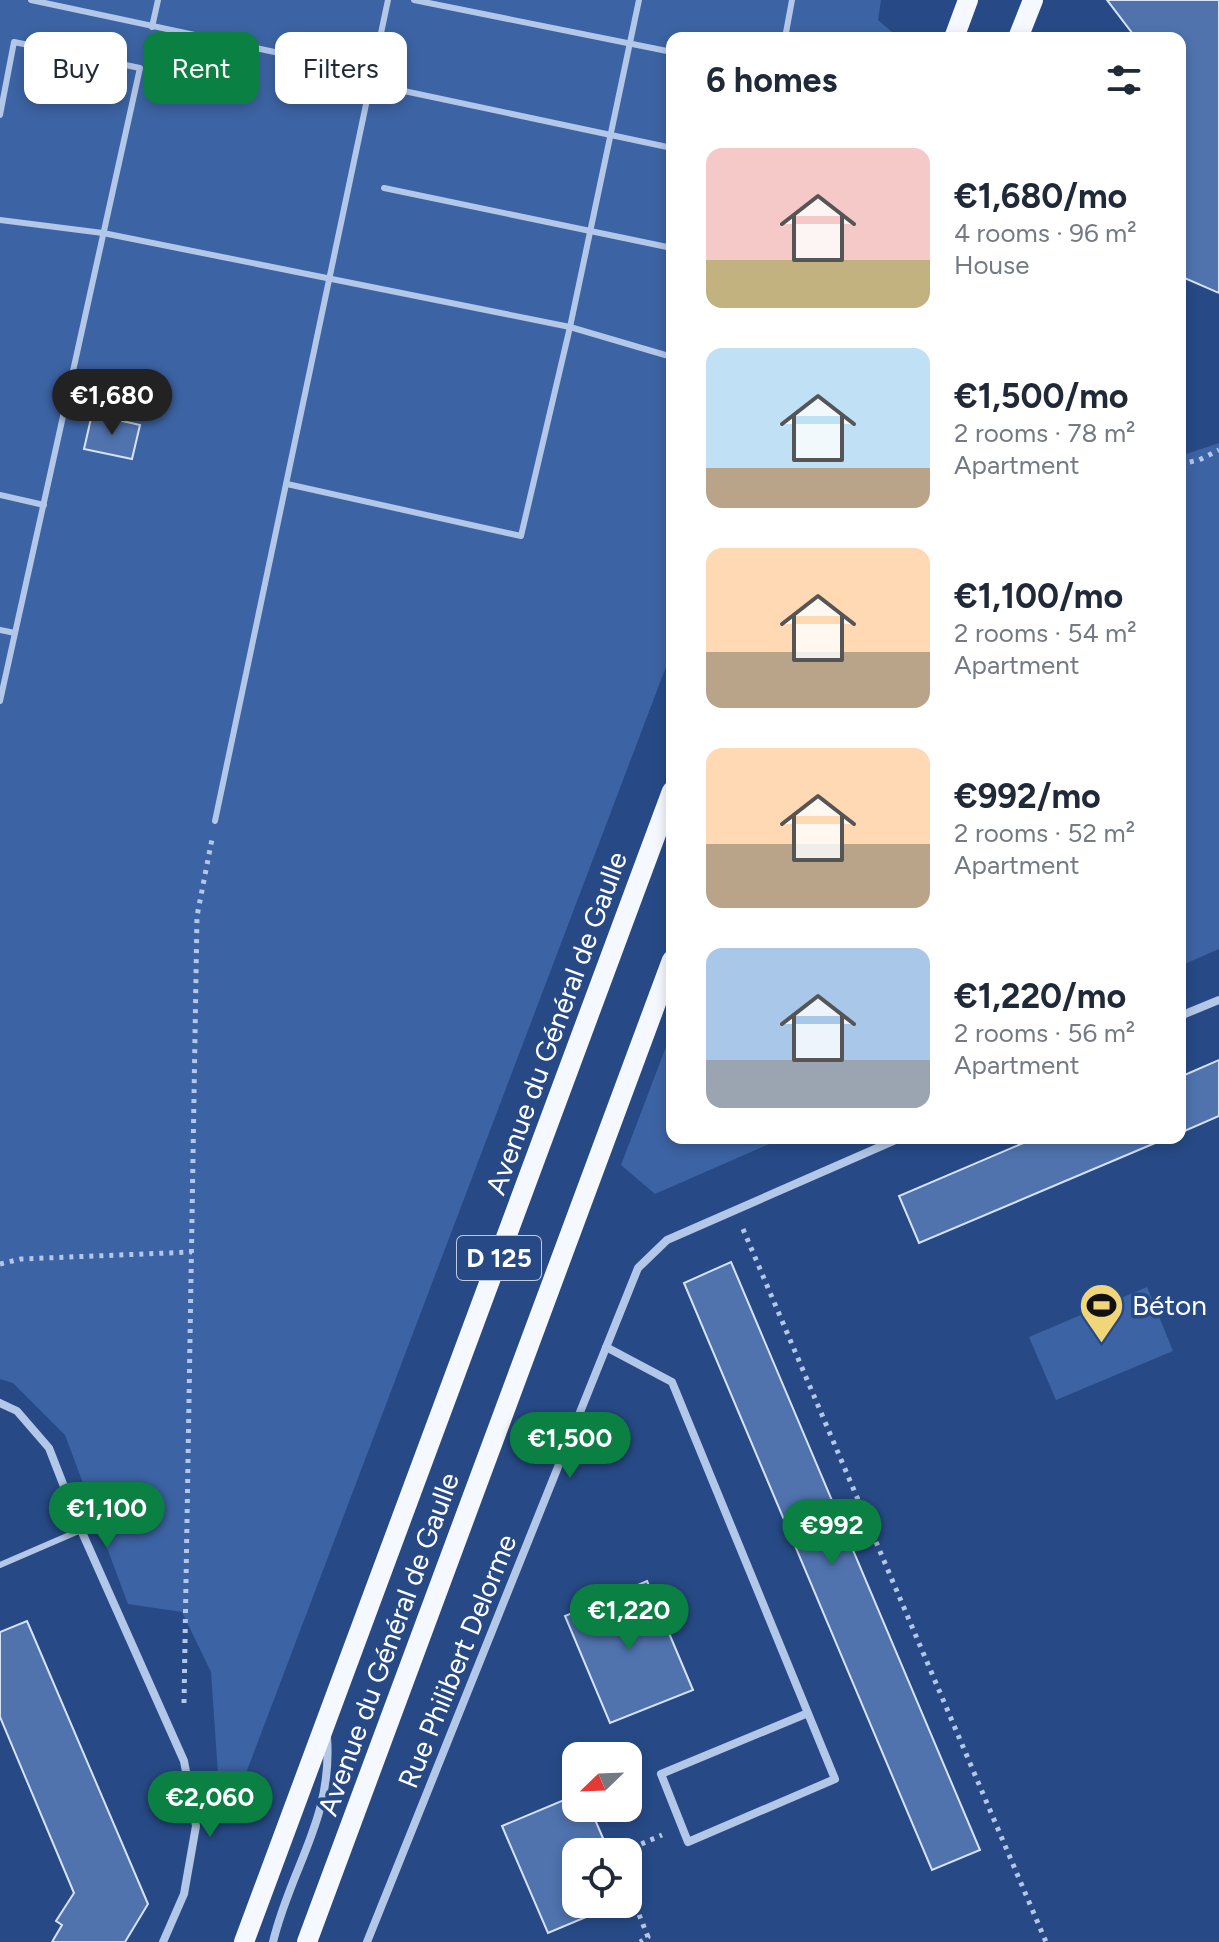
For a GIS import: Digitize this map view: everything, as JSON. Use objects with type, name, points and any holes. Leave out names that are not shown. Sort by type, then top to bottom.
[{"type":"main road","points":[[956,32],[968,0]]},
{"type":"main road","points":[[1020,32],[1033,0]]},
{"type":"main road","name":"Avenue du Général de Gaulle","points":[[244,1942],[666,807]]},
{"type":"main road","name":"Avenue du Général de Gaulle","points":[[307,1942],[666,976]]},
{"type":"street","points":[[1186,1014],[1219,1000]]},
{"type":"street","name":"Rue Philibert Delorme","points":[[367,1942],[638,1268],[667,1240],[886,1144]]},
{"type":"street","points":[[606,1347],[672,1382],[808,1713],[835,1779],[688,1842],[661,1774],[808,1713]]},
{"type":"street","points":[[0,1403],[17,1411],[49,1448],[81,1530],[184,1761],[196,1826],[184,1894],[163,1942]]},
{"type":"street","name":"Avenue du Général de Gaulle","points":[[273,1942],[325,1798],[329,1766],[326,1724]]},
{"type":"lane","points":[[152,27],[158,0]]},
{"type":"lane","points":[[381,32],[388,0]]},
{"type":"lane","points":[[414,0],[666,51]]},
{"type":"lane","points":[[287,484],[521,536],[570,327],[639,0]]},
{"type":"lane","points":[[786,32],[792,0]]},
{"type":"lane","points":[[28,1],[275,53]]},
{"type":"lane","points":[[0,115],[14,42],[140,68],[0,701]]},
{"type":"lane","points":[[407,92],[666,147]]},
{"type":"lane","points":[[215,821],[367,104]]},
{"type":"lane","points":[[384,188],[666,247]]},
{"type":"lane","points":[[0,220],[103,233],[570,327],[666,355]]},
{"type":"lane","points":[[0,495],[44,505]]},
{"type":"lane","points":[[0,630],[15,633]]},
{"type":"lane","points":[[0,1565],[81,1530]]},
{"type":"path","points":[[1186,463],[1219,450]]},
{"type":"path","points":[[172,1734],[184,1702],[197,916],[215,821]]},
{"type":"path","points":[[735,1210],[1046,1942]]},
{"type":"path","points":[[0,1264],[21,1259],[192,1252]]},
{"type":"path","points":[[642,1844],[682,1826]]},
{"type":"path","points":[[640,1918],[648,1937],[640,1942]]},
{"type":"shaded area","points":[[0,0],[881,0],[878,20],[892,32],[666,32],[666,667],[243,1781],[218,1774],[211,1672],[182,1612],[128,1604],[65,1435],[13,1383],[0,1379]]},
{"type":"shaded area","points":[[1219,443],[1219,949],[1186,963],[1186,454]]},
{"type":"shaded area","points":[[666,1047],[666,1144],[769,1144],[655,1194],[621,1165]]},
{"type":"shaded area","name":"Béton","points":[[1147,1287],[1173,1351],[1056,1400],[1029,1337]]},
{"type":"building","points":[[1107,0],[1219,0],[1219,293],[1186,279],[1186,32],[1131,32]]},
{"type":"building","points":[[92,414],[140,425],[132,459],[84,449]]},
{"type":"building","points":[[1219,1060],[1219,1116],[1186,1130],[1186,1074]]},
{"type":"building","points":[[1021,1144],[1153,1144],[919,1243],[899,1196]]},
{"type":"building","points":[[731,1262],[980,1850],[932,1870],[684,1283]]},
{"type":"building","points":[[647,1581],[693,1690],[610,1723],[565,1616]]},
{"type":"building","points":[[27,1621],[148,1904],[125,1942],[52,1942],[62,1925],[56,1921],[74,1893],[0,1717],[0,1632]]},
{"type":"building","points":[[562,1801],[562,1822],[596,1822],[603,1838],[562,1838],[562,1918],[584,1918],[548,1933],[502,1826]]},
{"type":"place","name":"Béton","points":[[1101,1344]]}]
